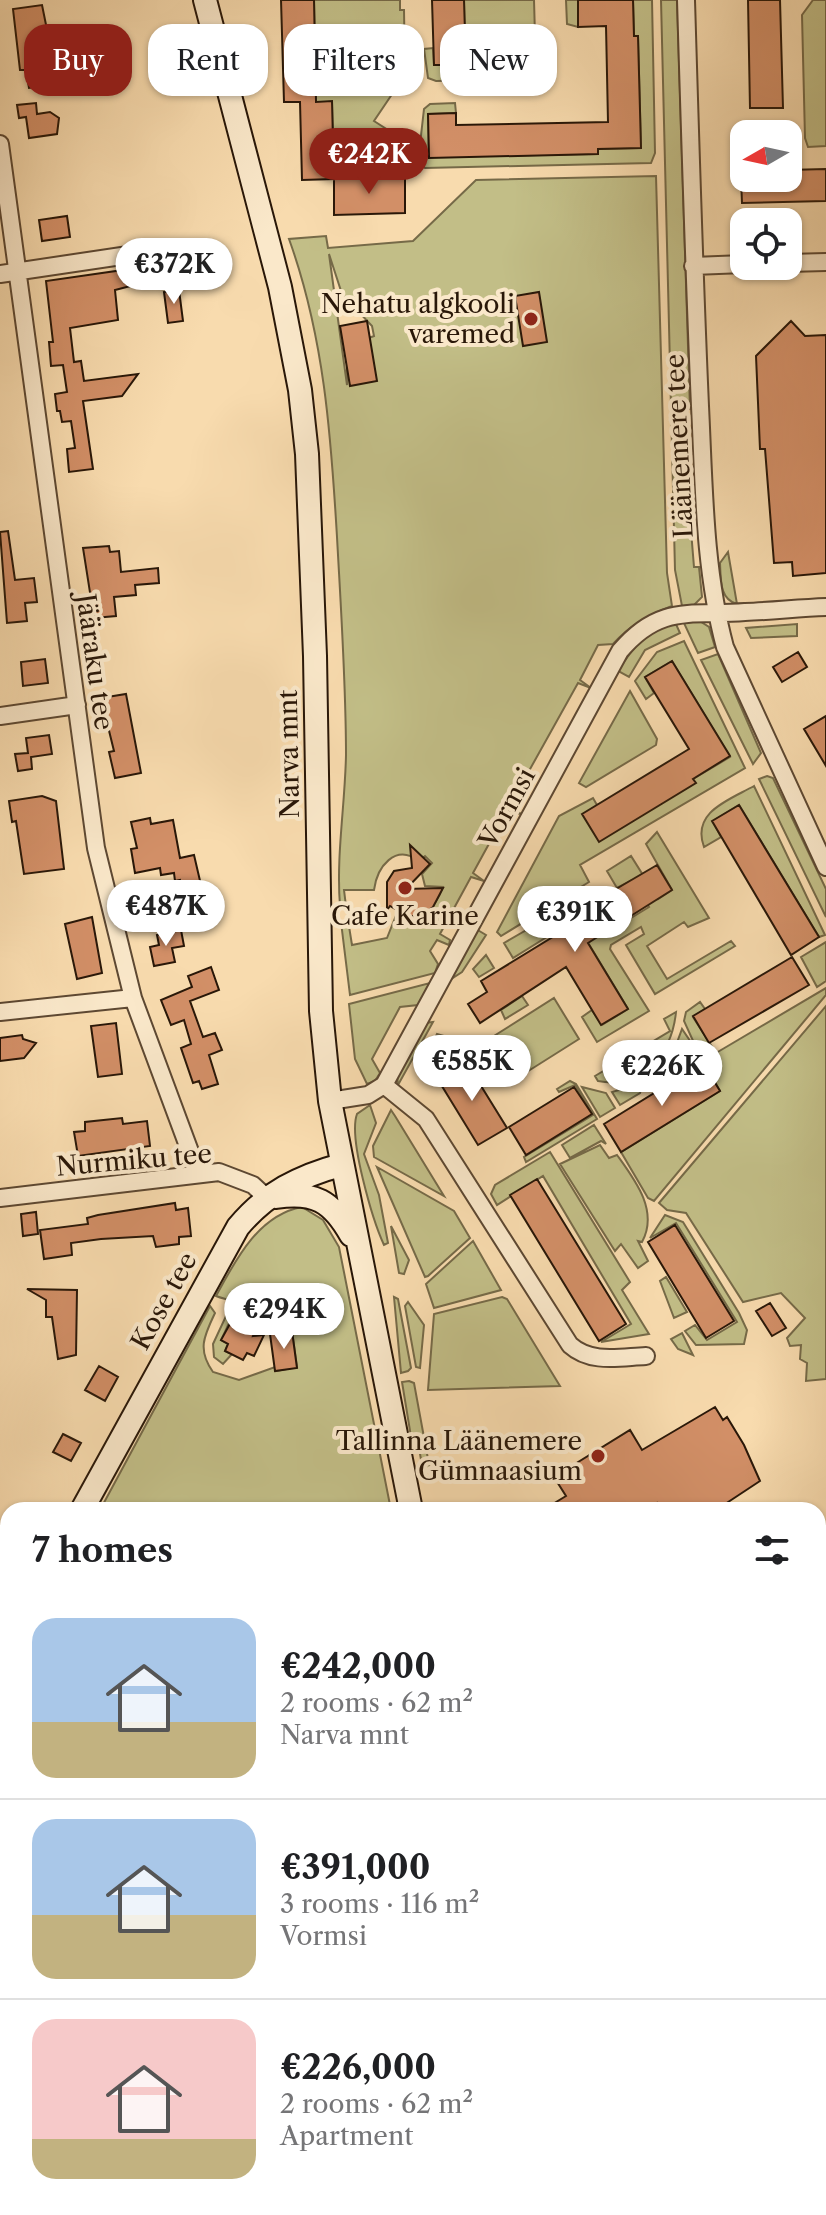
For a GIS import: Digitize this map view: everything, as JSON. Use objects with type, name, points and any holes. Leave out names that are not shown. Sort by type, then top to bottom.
[{"type":"main road","name":"Narva mnt","points":[[205,0],[239,122],[286,314],[307,454],[315,656],[321,1011],[330,1101],[341,1165],[409,1502]]},
{"type":"main road","points":[[216,0],[239,122]]},
{"type":"main road","name":"Kose tee","points":[[86,1502],[225,1247],[248,1215],[267,1198],[301,1177],[341,1165]]},
{"type":"main road","points":[[267,1198],[304,1194],[324,1200],[339,1214],[361,1254]]},
{"type":"street","name":"Läänemere tee","points":[[686,0],[693,266],[708,552],[716,612],[725,647],[826,867]]},
{"type":"street","name":"Jääraku tee","points":[[0,144],[8,273],[77,705],[96,848],[133,998],[198,1173]]},
{"type":"street","points":[[8,273],[162,250]]},
{"type":"street","points":[[802,263],[826,262]]},
{"type":"street","points":[[693,266],[730,265]]},
{"type":"street","name":"Vormsi","points":[[384,1085],[620,651],[637,632],[654,621],[679,614],[826,607]]},
{"type":"street","points":[[0,716],[77,705]]},
{"type":"street","points":[[0,1012],[133,998]]},
{"type":"street","points":[[330,1101],[368,1095],[384,1085],[426,1119],[570,1345],[580,1355],[598,1358],[646,1356]]},
{"type":"street","name":"Nurmiku tee","points":[[0,1198],[219,1172],[253,1185],[267,1198]]},
{"type":"shaded area","points":[[314,0],[400,0],[400,10],[404,10],[404,24],[314,24]]},
{"type":"shaded area","points":[[464,0],[534,0],[535,24],[464,24]]},
{"type":"shaded area","points":[[566,0],[578,0],[578,27],[567,24]]},
{"type":"shaded area","points":[[633,0],[652,0],[655,153],[651,163],[425,168],[418,162],[424,109],[430,104],[455,103],[456,113],[428,114],[429,157],[597,154],[598,149],[641,148],[638,37],[634,36]]},
{"type":"shaded area","points":[[661,0],[677,0],[690,409],[685,410],[687,484],[693,485],[693,505],[689,506],[694,567],[699,567],[702,597],[694,605],[682,606],[675,570]]},
{"type":"shaded area","points":[[813,0],[826,0],[826,146],[808,147],[805,138],[802,15]]},
{"type":"shaded area","points":[[433,48],[434,65],[440,65],[440,81],[428,78],[424,49]]},
{"type":"shaded area","points":[[316,96],[391,96],[374,121],[388,130],[373,150],[366,150],[365,165],[347,166],[346,179],[334,179],[332,102],[316,102]]},
{"type":"shaded area","points":[[656,176],[667,573],[672,606],[640,621],[613,644],[598,645],[580,680],[591,688],[578,683],[510,805],[521,814],[507,811],[473,873],[484,881],[471,877],[440,934],[450,940],[449,945],[437,940],[430,951],[438,964],[435,973],[350,995],[341,922],[348,920],[352,945],[387,938],[397,913],[413,916],[426,912],[443,887],[425,886],[422,874],[432,863],[425,856],[419,861],[410,856],[395,856],[383,866],[374,890],[344,890],[346,906],[340,906],[346,728],[332,461],[318,349],[301,275],[289,239],[326,236],[328,248],[413,241],[476,180]],"holes":[[[329,254],[342,294],[372,326],[374,336],[347,346],[347,385]]]},
{"type":"shaded area","points":[[728,552],[737,604],[727,598],[721,582],[720,563]]},
{"type":"shaded area","points":[[698,620],[709,627],[715,647],[698,653],[683,621]]},
{"type":"shaded area","points":[[675,622],[680,633],[645,650],[629,677],[618,671],[642,641],[656,630]]},
{"type":"shaded area","points":[[797,624],[797,636],[751,638],[746,628]]},
{"type":"shaded area","points":[[684,641],[745,768],[580,865],[589,882],[501,936],[497,932],[559,816],[593,798],[597,805],[695,783],[693,779],[730,757],[672,661],[645,677],[654,693],[646,699],[635,681],[657,652]]},
{"type":"shaded area","points":[[718,654],[761,753],[753,764],[701,660]]},
{"type":"shaded area","points":[[630,691],[657,739],[656,745],[586,787],[579,783]]},
{"type":"shaded area","points":[[767,776],[773,778],[826,889],[826,917],[759,779]]},
{"type":"shaded area","points":[[754,786],[825,935],[819,937],[739,805],[713,821],[721,837],[704,847],[701,835],[708,816],[724,802]]},
{"type":"shaded area","points":[[657,832],[709,918],[688,927],[684,922],[647,946],[667,979],[731,941],[735,946],[655,994],[626,945],[644,934],[641,927],[611,945],[610,949],[649,1011],[597,1042],[582,1017],[592,1010],[602,1025],[628,1009],[584,936],[595,929],[600,937],[649,907],[632,880],[617,888],[607,871],[631,856],[658,899],[672,890],[646,844]]},
{"type":"shaded area","points":[[593,890],[596,896],[582,906],[583,914],[552,932],[545,918]]},
{"type":"shaded area","points":[[542,921],[550,935],[513,958],[504,943]]},
{"type":"shaded area","points":[[476,929],[486,935],[462,972],[448,981]]},
{"type":"shaded area","points":[[826,942],[826,981],[817,987],[801,957]]},
{"type":"shaded area","points":[[486,955],[494,968],[479,977],[473,969]]},
{"type":"shaded area","points":[[430,983],[418,1005],[400,1007],[372,1059],[380,1073],[375,1081],[367,1084],[355,1059],[349,1004]]},
{"type":"shaded area","points":[[826,988],[826,995],[654,1201],[648,1198],[621,1152],[720,1091],[700,1056],[686,1064],[675,1048],[682,1029],[699,1054],[684,1021],[686,1012],[700,1002],[705,1009],[693,1017],[716,1053]]},
{"type":"shaded area","points":[[522,996],[528,1005],[505,1019],[501,1010]]},
{"type":"shaded area","points":[[554,998],[579,1039],[522,1075],[505,1049],[494,1055],[486,1041]]},
{"type":"shaded area","points":[[826,1006],[826,1379],[806,1381],[807,1363],[800,1359],[801,1345],[790,1346],[787,1338],[805,1318],[781,1293],[743,1302],[686,1213],[667,1210],[659,1203]]},
{"type":"shaded area","points":[[676,1012],[668,1041],[652,1065],[628,1080],[598,1081],[595,1076],[670,1031],[664,1019]]},
{"type":"shaded area","points":[[433,1022],[398,1085],[397,1075],[425,1023]]},
{"type":"shaded area","points":[[437,1034],[451,1038],[428,1075],[421,1069]]},
{"type":"shaded area","points":[[672,1056],[680,1068],[652,1082],[650,1079]]},
{"type":"shaded area","points":[[570,1081],[576,1084],[597,1119],[526,1162],[524,1157],[593,1115],[575,1085],[559,1092],[557,1089]]},
{"type":"shaded area","points":[[643,1083],[640,1093],[620,1105],[612,1092]]},
{"type":"shaded area","points":[[582,1087],[606,1093],[615,1108],[600,1117]]},
{"type":"shaded area","points":[[370,1105],[376,1123],[364,1154],[379,1195],[388,1243],[384,1245],[368,1199],[356,1141],[357,1114]]},
{"type":"shaded area","points":[[391,1110],[444,1196],[374,1157],[373,1146]]},
{"type":"shaded area","points":[[594,1125],[606,1144],[601,1141],[570,1158],[562,1145]]},
{"type":"shaded area","points":[[600,1145],[609,1158],[617,1155],[643,1196],[647,1230],[642,1242],[638,1241],[648,1261],[638,1268],[621,1244],[615,1251],[560,1164]]},
{"type":"shaded area","points":[[550,1152],[630,1282],[622,1290],[649,1334],[601,1342],[631,1324],[543,1176],[497,1205],[491,1194],[495,1185]]},
{"type":"shaded area","points":[[377,1167],[454,1211],[470,1238],[428,1276],[425,1277]]},
{"type":"shaded area","points":[[302,1207],[323,1220],[339,1247],[389,1502],[104,1502],[210,1306],[215,1313],[205,1336],[204,1350],[213,1372],[239,1380],[275,1367],[276,1371],[297,1367],[292,1331],[273,1333],[266,1314],[259,1309],[216,1296],[240,1255],[260,1229],[286,1212]]},
{"type":"shaded area","points":[[665,1215],[683,1222],[739,1313],[747,1330],[744,1344],[696,1345],[685,1331],[695,1325],[707,1340],[737,1322],[676,1223],[650,1238]]},
{"type":"shaded area","points":[[391,1226],[409,1260],[404,1274],[399,1273]]},
{"type":"shaded area","points":[[473,1241],[501,1290],[434,1308],[426,1284]]},
{"type":"shaded area","points":[[666,1277],[687,1312],[674,1318],[660,1281]]},
{"type":"shaded area","points":[[394,1297],[398,1299],[411,1368],[401,1373]]},
{"type":"shaded area","points":[[502,1297],[507,1299],[560,1386],[428,1390],[434,1314]]},
{"type":"shaded area","points":[[408,1302],[424,1325],[420,1368],[416,1367],[405,1306]]},
{"type":"shaded area","points":[[226,1316],[232,1317],[221,1340],[228,1344],[225,1351],[232,1354],[223,1364],[214,1357],[213,1344]]},
{"type":"shaded area","points":[[682,1333],[693,1355],[678,1349],[671,1339]]},
{"type":"shaded area","points":[[402,1382],[414,1383],[430,1470],[423,1471],[419,1448],[412,1443]]},
{"type":"building","points":[[281,0],[314,0],[314,24],[284,24],[284,96],[316,96],[316,102],[332,101],[334,179],[302,180],[300,102],[284,102]]},
{"type":"building","points":[[432,0],[464,0],[465,24],[440,24],[440,65],[434,65]]},
{"type":"building","points":[[578,0],[633,0],[634,36],[638,36],[641,148],[598,149],[598,154],[429,158],[428,114],[456,113],[456,125],[608,122],[606,26],[578,27]]},
{"type":"building","points":[[748,0],[780,0],[783,108],[750,108]]},
{"type":"building","points":[[42,5],[46,24],[24,24],[24,70],[20,70],[13,9]]},
{"type":"building","points":[[36,103],[37,114],[50,112],[59,118],[57,134],[29,138],[26,117],[19,118],[17,105]]},
{"type":"building","points":[[826,169],[826,201],[742,203],[742,192],[802,192],[802,170]]},
{"type":"building","points":[[405,178],[405,213],[334,215],[334,179]]},
{"type":"building","points":[[67,216],[70,237],[42,241],[39,220]]},
{"type":"building","points":[[144,267],[146,282],[115,290],[118,320],[70,328],[74,362],[81,361],[84,381],[138,374],[122,396],[83,401],[93,469],[69,472],[67,449],[75,448],[71,421],[62,422],[60,411],[57,411],[55,394],[67,392],[63,365],[51,366],[49,342],[53,342],[46,281]]},
{"type":"building","points":[[179,290],[183,321],[168,323],[164,292]]},
{"type":"building","name":"Nehatu algkooli varemed","points":[[539,292],[547,342],[523,346],[515,296]]},
{"type":"building","points":[[367,321],[377,381],[350,386],[340,326]]},
{"type":"building","points":[[791,321],[805,336],[826,335],[826,573],[793,576],[792,562],[774,563],[765,449],[760,449],[756,356]]},
{"type":"building","points":[[8,531],[15,580],[34,578],[37,602],[25,603],[27,621],[7,623],[0,532]]},
{"type":"building","points":[[109,546],[110,552],[119,551],[121,572],[158,568],[159,583],[135,585],[136,595],[114,597],[116,616],[94,618],[83,548]]},
{"type":"building","points":[[798,652],[807,667],[782,682],[773,667]]},
{"type":"building","points":[[45,659],[48,683],[23,686],[21,662]]},
{"type":"building","points":[[672,661],[730,756],[693,779],[696,783],[599,842],[582,814],[689,749],[645,677]]},
{"type":"building","points":[[126,694],[141,773],[115,778],[109,752],[114,751],[101,698]]},
{"type":"building","points":[[826,716],[826,766],[804,729]]},
{"type":"building","points":[[49,735],[52,754],[31,757],[32,769],[18,771],[15,754],[28,753],[26,738]]},
{"type":"building","points":[[42,796],[56,801],[64,869],[24,874],[16,821],[12,822],[9,801]]},
{"type":"building","points":[[739,805],[819,937],[791,955],[712,821]]},
{"type":"building","points":[[150,818],[151,824],[173,820],[180,858],[194,855],[204,898],[190,901],[187,892],[184,894],[180,880],[175,881],[174,873],[161,875],[160,868],[135,873],[131,849],[137,848],[131,822]]},
{"type":"building","name":"Cafe Karine","points":[[410,845],[430,864],[406,889],[443,888],[433,907],[425,913],[409,917],[390,906],[387,910],[387,882],[394,871],[412,868]]},
{"type":"building","points":[[657,865],[672,890],[588,943],[628,1009],[601,1025],[566,967],[480,1023],[468,1004],[487,992],[481,981],[587,916],[582,909]]},
{"type":"building","points":[[92,917],[102,973],[77,979],[65,924]]},
{"type":"building","points":[[181,930],[184,946],[172,948],[175,962],[154,966],[150,947],[159,945],[157,935]]},
{"type":"building","points":[[792,957],[809,985],[709,1043],[693,1016]]},
{"type":"building","points":[[211,967],[219,990],[190,1001],[203,1037],[215,1033],[222,1050],[209,1055],[218,1084],[202,1089],[199,1081],[193,1083],[181,1048],[191,1044],[184,1020],[171,1025],[161,1000],[192,987],[188,976]]},
{"type":"building","points":[[116,1023],[122,1074],[98,1077],[91,1026]]},
{"type":"building","points":[[22,1035],[23,1039],[36,1043],[24,1058],[0,1061],[0,1038]]},
{"type":"building","points":[[465,1060],[507,1128],[478,1145],[437,1078]]},
{"type":"building","points":[[703,1063],[720,1091],[621,1152],[604,1124]]},
{"type":"building","points":[[574,1087],[592,1114],[526,1155],[509,1127]]},
{"type":"building","points":[[122,1118],[123,1124],[147,1121],[150,1146],[78,1156],[74,1132],[85,1131],[85,1122]]},
{"type":"building","points":[[537,1179],[626,1324],[599,1341],[510,1195]]},
{"type":"building","points":[[175,1203],[176,1210],[188,1208],[191,1236],[179,1237],[179,1244],[156,1247],[153,1236],[101,1239],[71,1243],[72,1255],[44,1259],[40,1230],[88,1224],[87,1218],[98,1215]]},
{"type":"building","points":[[36,1212],[38,1234],[23,1236],[21,1214]]},
{"type":"building","points":[[675,1225],[734,1321],[706,1338],[648,1242]]},
{"type":"building","points":[[27,1289],[77,1290],[76,1355],[58,1359],[52,1317],[46,1317],[46,1300]]},
{"type":"building","points":[[770,1303],[786,1328],[772,1336],[756,1311]]},
{"type":"building","points":[[237,1311],[259,1322],[253,1336],[264,1335],[254,1356],[247,1353],[243,1360],[225,1351],[228,1344],[221,1340]]},
{"type":"building","points":[[292,1331],[297,1368],[275,1371],[270,1334]]},
{"type":"building","points":[[99,1366],[118,1377],[105,1401],[85,1390]]},
{"type":"building","points":[[715,1407],[723,1420],[727,1417],[760,1481],[728,1502],[556,1502],[566,1496],[554,1477],[630,1430],[642,1450]]},
{"type":"building","points":[[63,1434],[81,1443],[71,1461],[53,1452]]},
{"type":"place","name":"Nehatu algkooli varemed","points":[[531,319]]},
{"type":"place","name":"Cafe Karine","points":[[405,888]]},
{"type":"place","name":"Tallinna Läänemere Gümnaasium","points":[[598,1456]]}]
